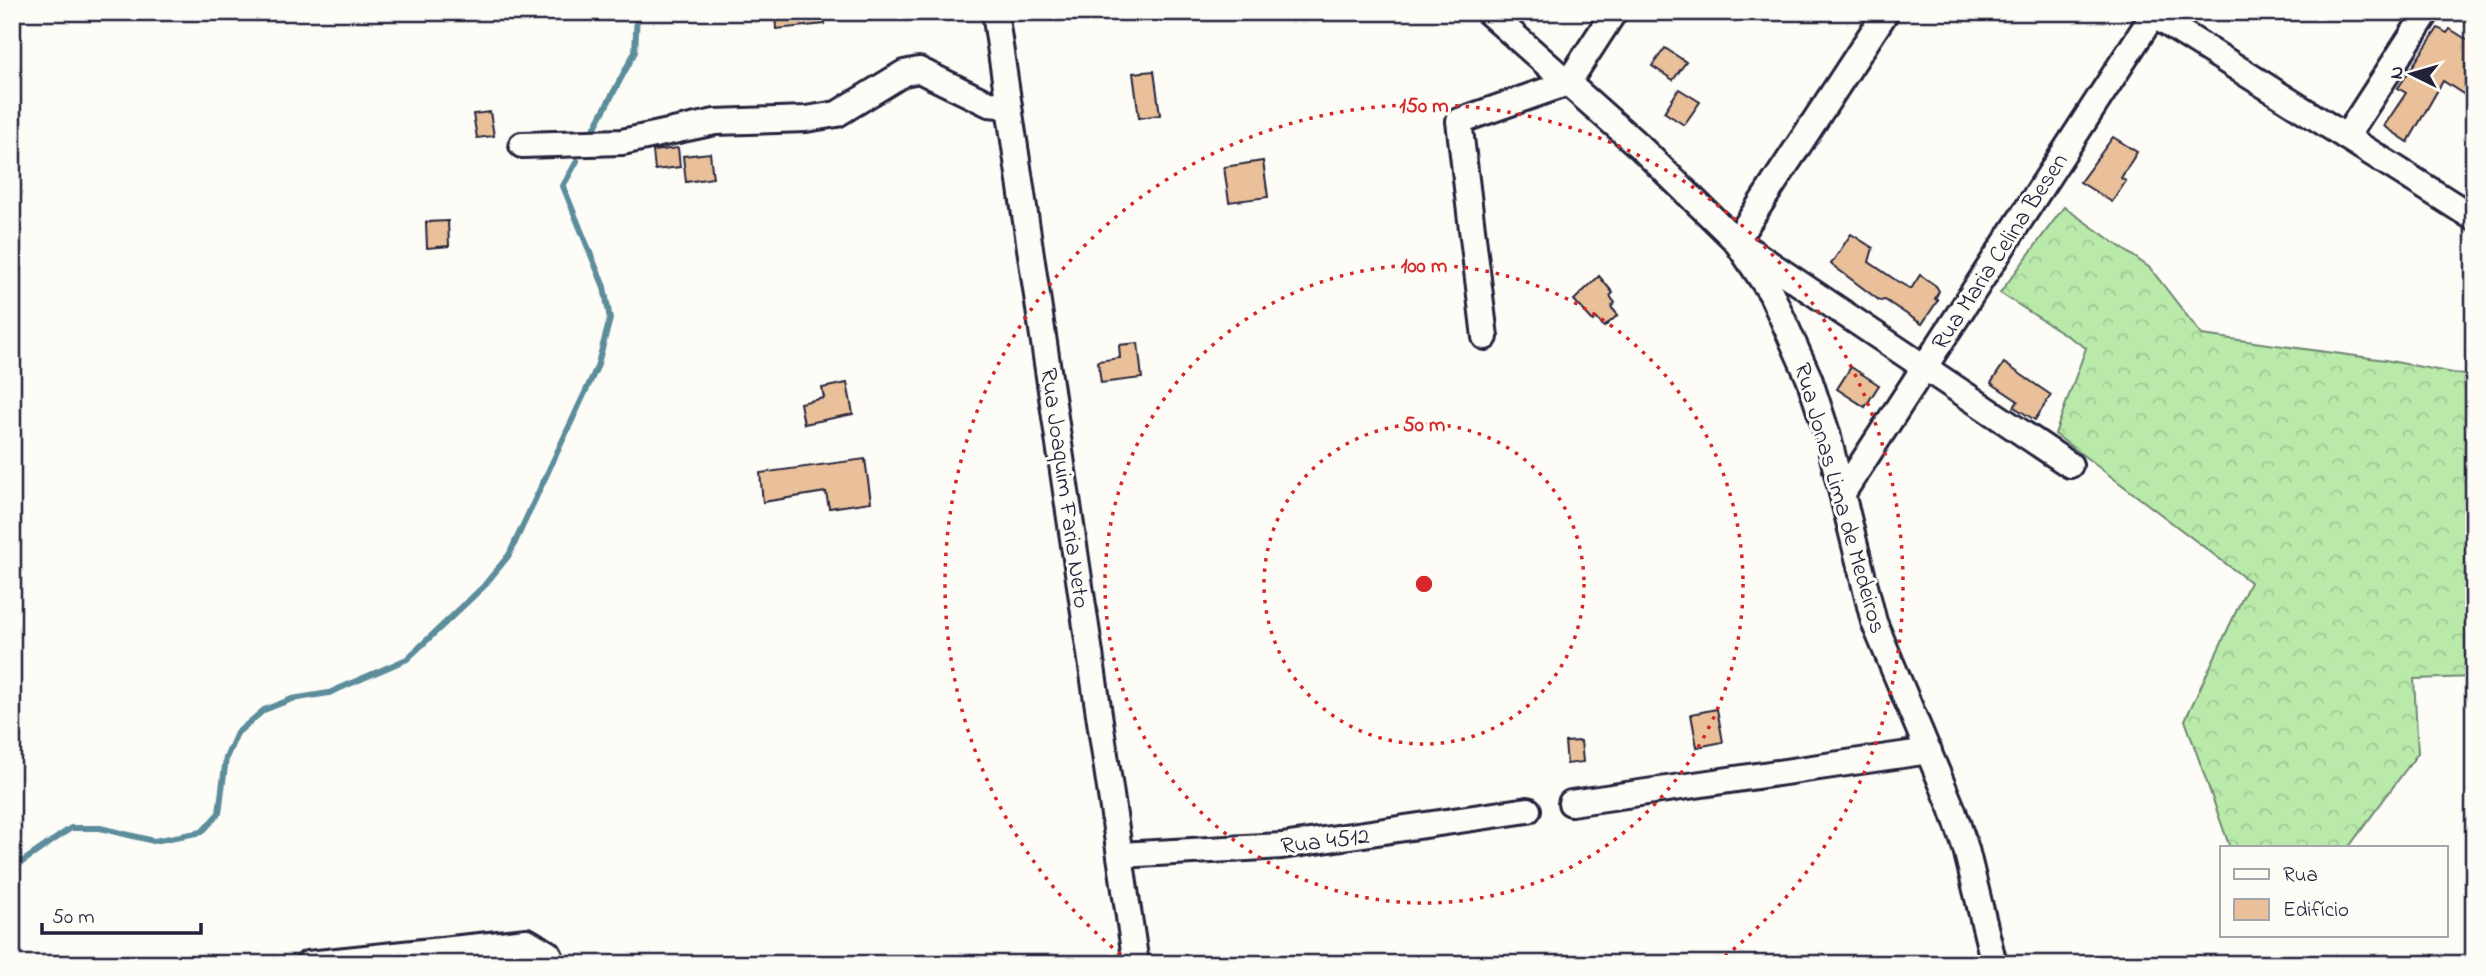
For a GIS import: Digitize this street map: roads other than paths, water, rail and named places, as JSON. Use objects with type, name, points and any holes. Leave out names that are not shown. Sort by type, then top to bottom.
[{"type":"street","name":"Rua Joaquim Faria Neto","points":[[995,12],[1136,964]]},
{"type":"street","name":"Rua Jonas Lima de Medeiros","points":[[1488,12],[1568,83],[1737,242],[1771,293],[1788,327],[1812,389],[1844,491],[1874,622],[1929,751],[1966,849],[1994,964]]},
{"type":"street","points":[[1485,337],[1459,121],[1568,83],[1614,12]]},
{"type":"street","points":[[1886,12],[1737,242],[2070,466]]},
{"type":"street","points":[[2346,137],[2427,12]]},
{"type":"street","points":[[2152,13],[2474,218]]},
{"type":"street","name":"Rua Maria Celina Besen","points":[[1844,491],[2152,13]]},
{"type":"street","points":[[522,145],[622,142],[715,122],[806,119],[837,114],[904,73],[919,70],[989,104],[1009,106]]},
{"type":"street","points":[[1571,803],[1929,751]]},
{"type":"street","name":"Rua 4512","points":[[1120,855],[1282,846],[1528,810]]},
{"type":"street","points":[[308,964],[527,941],[546,955]]},
{"type":"waterway","points":[[595,127],[635,52],[637,12]]},
{"type":"waterway","points":[[12,869],[71,828],[100,828],[154,841],[202,832],[219,813],[226,758],[237,733],[264,710],[292,699],[329,693],[407,659],[483,587],[509,555],[597,367],[610,319],[604,287],[563,186],[577,161]]}]
